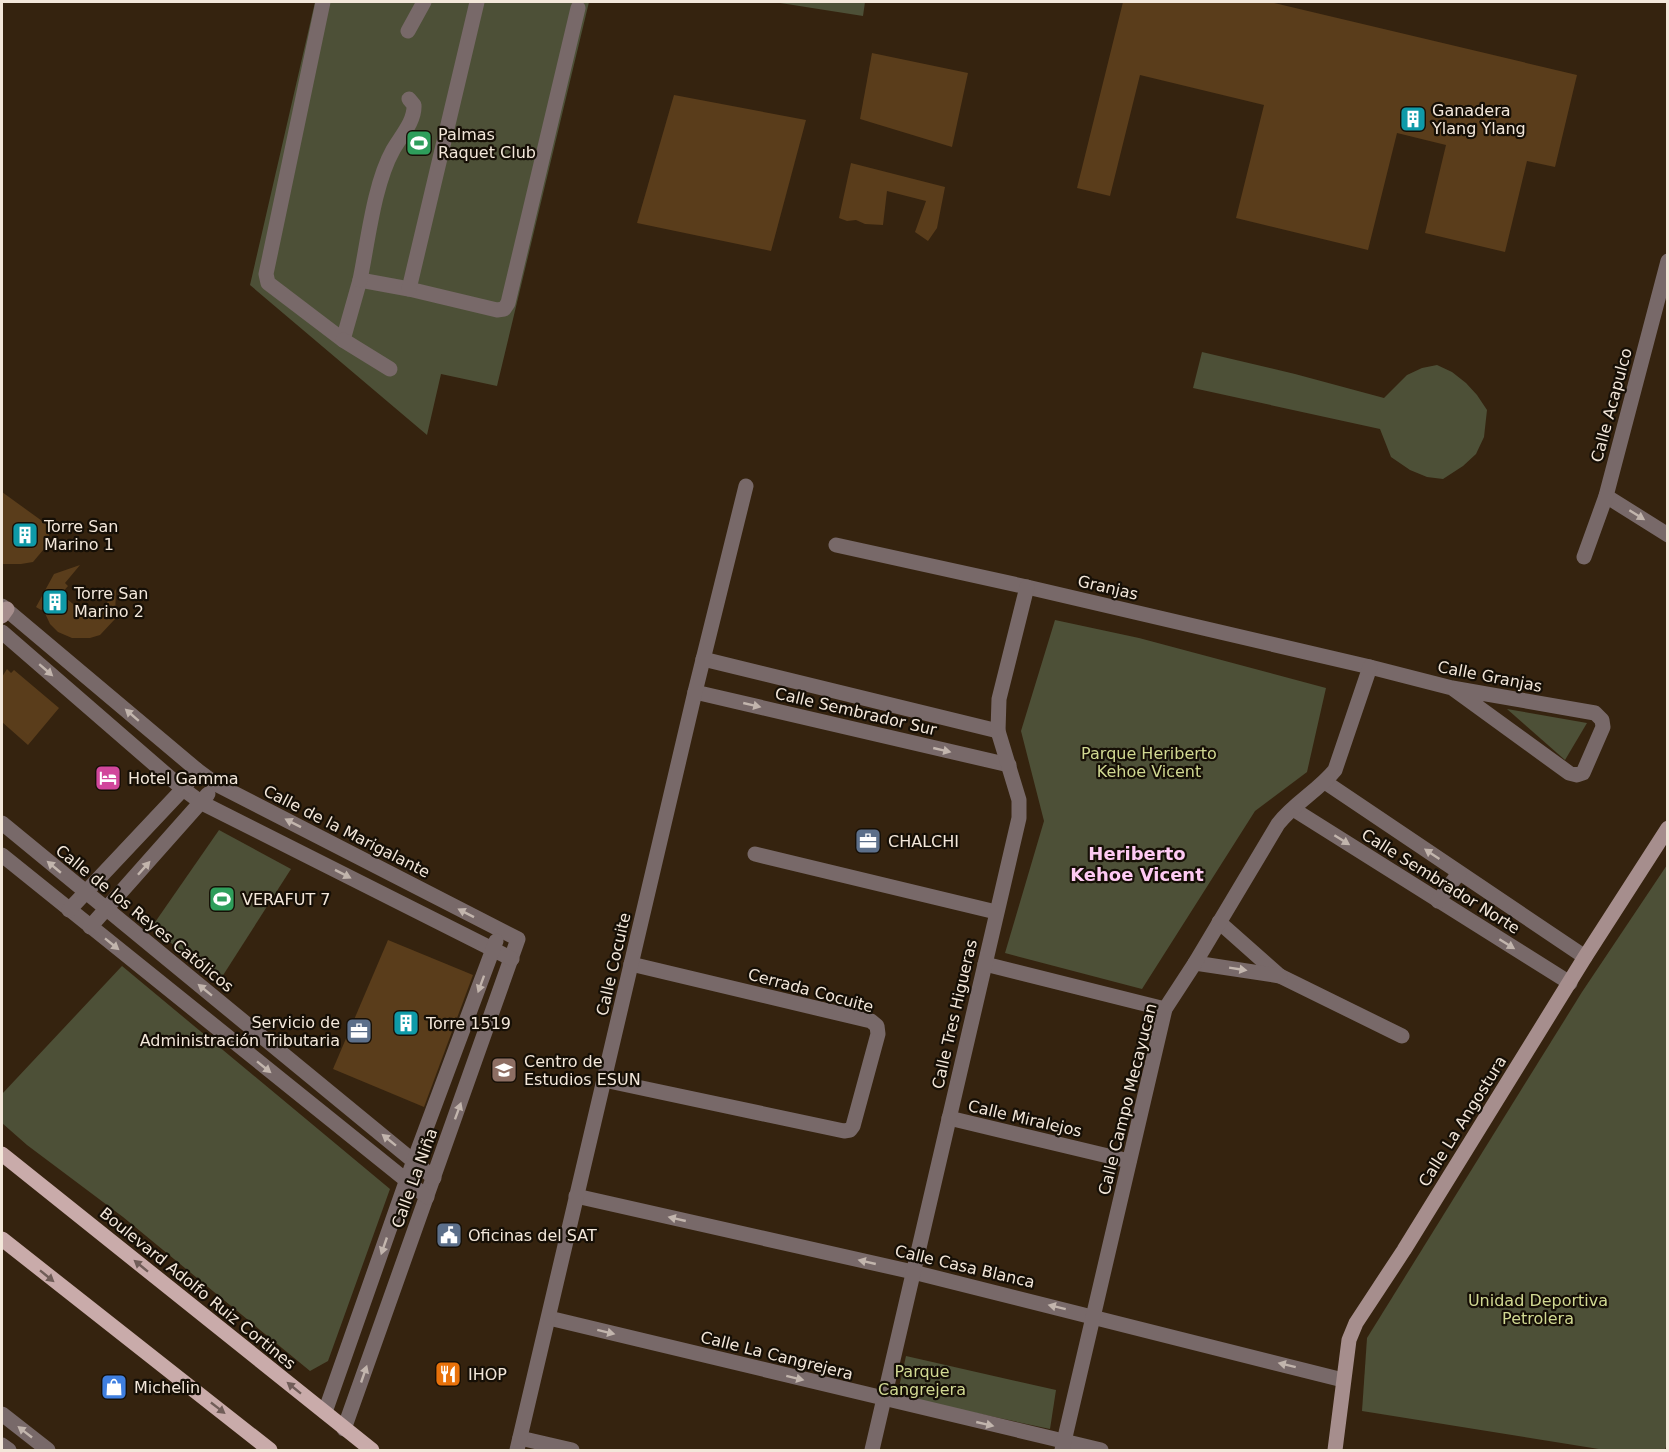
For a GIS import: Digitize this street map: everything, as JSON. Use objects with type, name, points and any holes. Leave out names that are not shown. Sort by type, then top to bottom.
[{"type":"main road","name":"Boulevard Adolfo Ruiz Cortines","points":[[2,1154],[372,1450]]},
{"type":"main road","points":[[2,1239],[270,1450]]},
{"type":"street","points":[[323,2],[266,274],[268,283],[343,340],[390,369]]},
{"type":"street","points":[[408,31],[424,2]]},
{"type":"street","points":[[409,289],[477,2]]},
{"type":"street","points":[[360,280],[497,310],[504,309],[508,303],[578,8]]},
{"type":"street","points":[[343,340],[360,280],[380,182],[391,152],[415,114],[414,105],[409,99]]},
{"type":"street","name":"Calle Acapulco","points":[[1584,557],[1606,496],[1668,261]]},
{"type":"street","name":"Calle Cocuite","points":[[519,1444],[695,692],[746,486]]},
{"type":"street","points":[[1606,496],[1668,535]]},
{"type":"street","name":"Granjas","points":[[836,545],[1027,586],[1370,667]]},
{"type":"street","name":"Calle Tres Higueras","points":[[872,1450],[1020,808],[998,731],[999,699],[1027,586]]},
{"type":"street","name":"Calle de la Marigalante","points":[[3,610],[216,784],[518,939]]},
{"type":"street","points":[[2,632],[202,803],[512,959]]},
{"type":"street","name":"Calle Sembrador Sur","points":[[703,659],[998,731]]},
{"type":"street","name":"Calle Granjas","points":[[1370,667],[1452,688],[1595,713],[1602,720],[1603,728],[1583,773],[1578,776],[1569,772],[1452,688]]},
{"type":"street","name":"Calle Campo Mecayucan","points":[[1063,1446],[1165,1009],[1278,824],[1325,782],[1335,770],[1340,761],[1370,667]]},
{"type":"street","name":"Calle Sembrador Sur","points":[[695,692],[1009,765]]},
{"type":"street","points":[[69,910],[183,789],[197,770]]},
{"type":"street","name":"Calle Sembrador Norte","points":[[1325,782],[1585,957]]},
{"type":"street","points":[[90,927],[202,803],[216,784]]},
{"type":"street","name":"Calle Sembrador Norte","points":[[1293,809],[1570,983]]},
{"type":"street","name":"Calle de los Reyes Católicos","points":[[2,823],[434,1178]]},
{"type":"street","name":"Calle La Angostura","points":[[1335,1450],[1349,1340],[1356,1323],[1668,828]]},
{"type":"street","points":[[755,854],[996,912]]},
{"type":"street","points":[[2,855],[427,1197]]},
{"type":"street","points":[[1438,901],[1459,873]]},
{"type":"street","points":[[1219,922],[1280,976],[1402,1036]]},
{"type":"street","name":"Calle La Niña","points":[[325,1412],[406,1182],[500,929]]},
{"type":"street","name":"Calle La Niña","points":[[344,1429],[518,939]]},
{"type":"street","points":[[1195,963],[1280,976]]},
{"type":"street","name":"Cerrada Cocuite","points":[[604,1080],[844,1131],[854,1126],[878,1034],[877,1026],[871,1020],[631,964]]},
{"type":"street","points":[[985,964],[1165,1009]]},
{"type":"street","name":"Calle Miralejos","points":[[949,1118],[1129,1161]]},
{"type":"street","name":"Calle Casa Blanca","points":[[576,1196],[913,1272],[1343,1380]]},
{"type":"street","name":"Calle La Cangrejera","points":[[549,1318],[1063,1446],[1101,1450]]},
{"type":"street","points":[[2,1414],[48,1450]]},
{"type":"street","points":[[2,1444],[9,1450]]},
{"type":"street","points":[[519,1444],[572,1450]]},
{"type":"green space","name":"Palmas Raquet Club","points":[[315,2],[589,2],[497,386],[441,374],[427,435],[250,285]]},
{"type":"green space","points":[[774,2],[865,2],[863,16]]},
{"type":"green space","points":[[1202,352],[1384,398],[1407,375],[1422,368],[1437,365],[1452,372],[1466,383],[1487,410],[1484,437],[1476,454],[1463,466],[1443,479],[1427,477],[1410,470],[1391,457],[1380,429],[1193,388]]},
{"type":"green space","name":"Parque Heriberto Kehoe Vicent","points":[[1055,620],[1139,638],[1326,688],[1307,772],[1255,811],[1142,989],[1005,953],[1044,821],[1021,731]]},
{"type":"green space","points":[[1507,709],[1587,723],[1565,760]]},
{"type":"green space","name":"VERAFUT 7","points":[[219,830],[291,869],[220,980],[151,928]]},
{"type":"green space","name":"Unidad Deportiva Petrolera","points":[[1667,865],[1668,1439],[1665,1450],[1605,1450],[1362,1411],[1367,1338],[1582,992]]},
{"type":"green space","points":[[122,966],[390,1189],[328,1361],[310,1371],[123,1217],[27,1145],[2,1123],[2,1094]]},
{"type":"green space","name":"Parque Cangrejera","points":[[906,1356],[1056,1390],[1050,1429],[897,1396]]},
{"type":"building","name":"Ganadera Ylang Ylang","points":[[1123,2],[1270,2],[1577,75],[1555,167],[1527,161],[1505,252],[1425,233],[1446,145],[1397,133],[1368,250],[1236,218],[1264,105],[1140,75],[1110,196],[1077,188]]},
{"type":"building","points":[[872,53],[968,73],[952,147],[860,119]]},
{"type":"building","points":[[674,95],[806,120],[771,251],[637,223]]},
{"type":"building","points":[[851,163],[945,187],[937,228],[928,241],[915,232],[926,201],[887,191],[883,225],[865,224],[856,220],[847,221],[839,218]]},
{"type":"building","name":"Torre San Marino 1","points":[[2,492],[49,526],[49,543],[33,562],[2,564]]},
{"type":"building","name":"Torre San Marino 2","points":[[80,565],[65,583],[68,586],[61,594],[90,618],[97,610],[100,613],[116,589],[115,619],[100,635],[90,638],[72,638],[58,632],[50,624],[43,609],[36,607],[54,574]]},
{"type":"building","points":[[7,669],[11,673],[14,670],[59,708],[28,745],[2,722],[2,677]]},
{"type":"building","name":"Torre 1519","points":[[388,940],[473,975],[424,1107],[333,1069]]},
{"type":"place","name":"Ganadera Ylang Ylang","points":[[1413,119]]},
{"type":"place","name":"Palmas Raquet Club","points":[[419,143]]},
{"type":"place","name":"Torre San Marino 1","points":[[25,535]]},
{"type":"place","name":"Torre San Marino 2","points":[[55,602]]},
{"type":"place","name":"Hotel Gamma","points":[[108,778]]},
{"type":"place","name":"CHALCHI","points":[[868,841]]},
{"type":"place","name":"VERAFUT 7","points":[[222,899]]},
{"type":"place","name":"Torre 1519","points":[[406,1023]]},
{"type":"place","name":"Servicio de Administración Tributaria","points":[[359,1031]]},
{"type":"place","name":"Centro de Estudios ESUN","points":[[504,1070]]},
{"type":"place","name":"Oficinas del SAT","points":[[449,1235]]},
{"type":"place","name":"IHOP","points":[[448,1374]]},
{"type":"place","name":"Michelin","points":[[114,1387]]},
{"type":"district","name":"Heriberto Kehoe Vicent","points":[[1137,864]]}]
